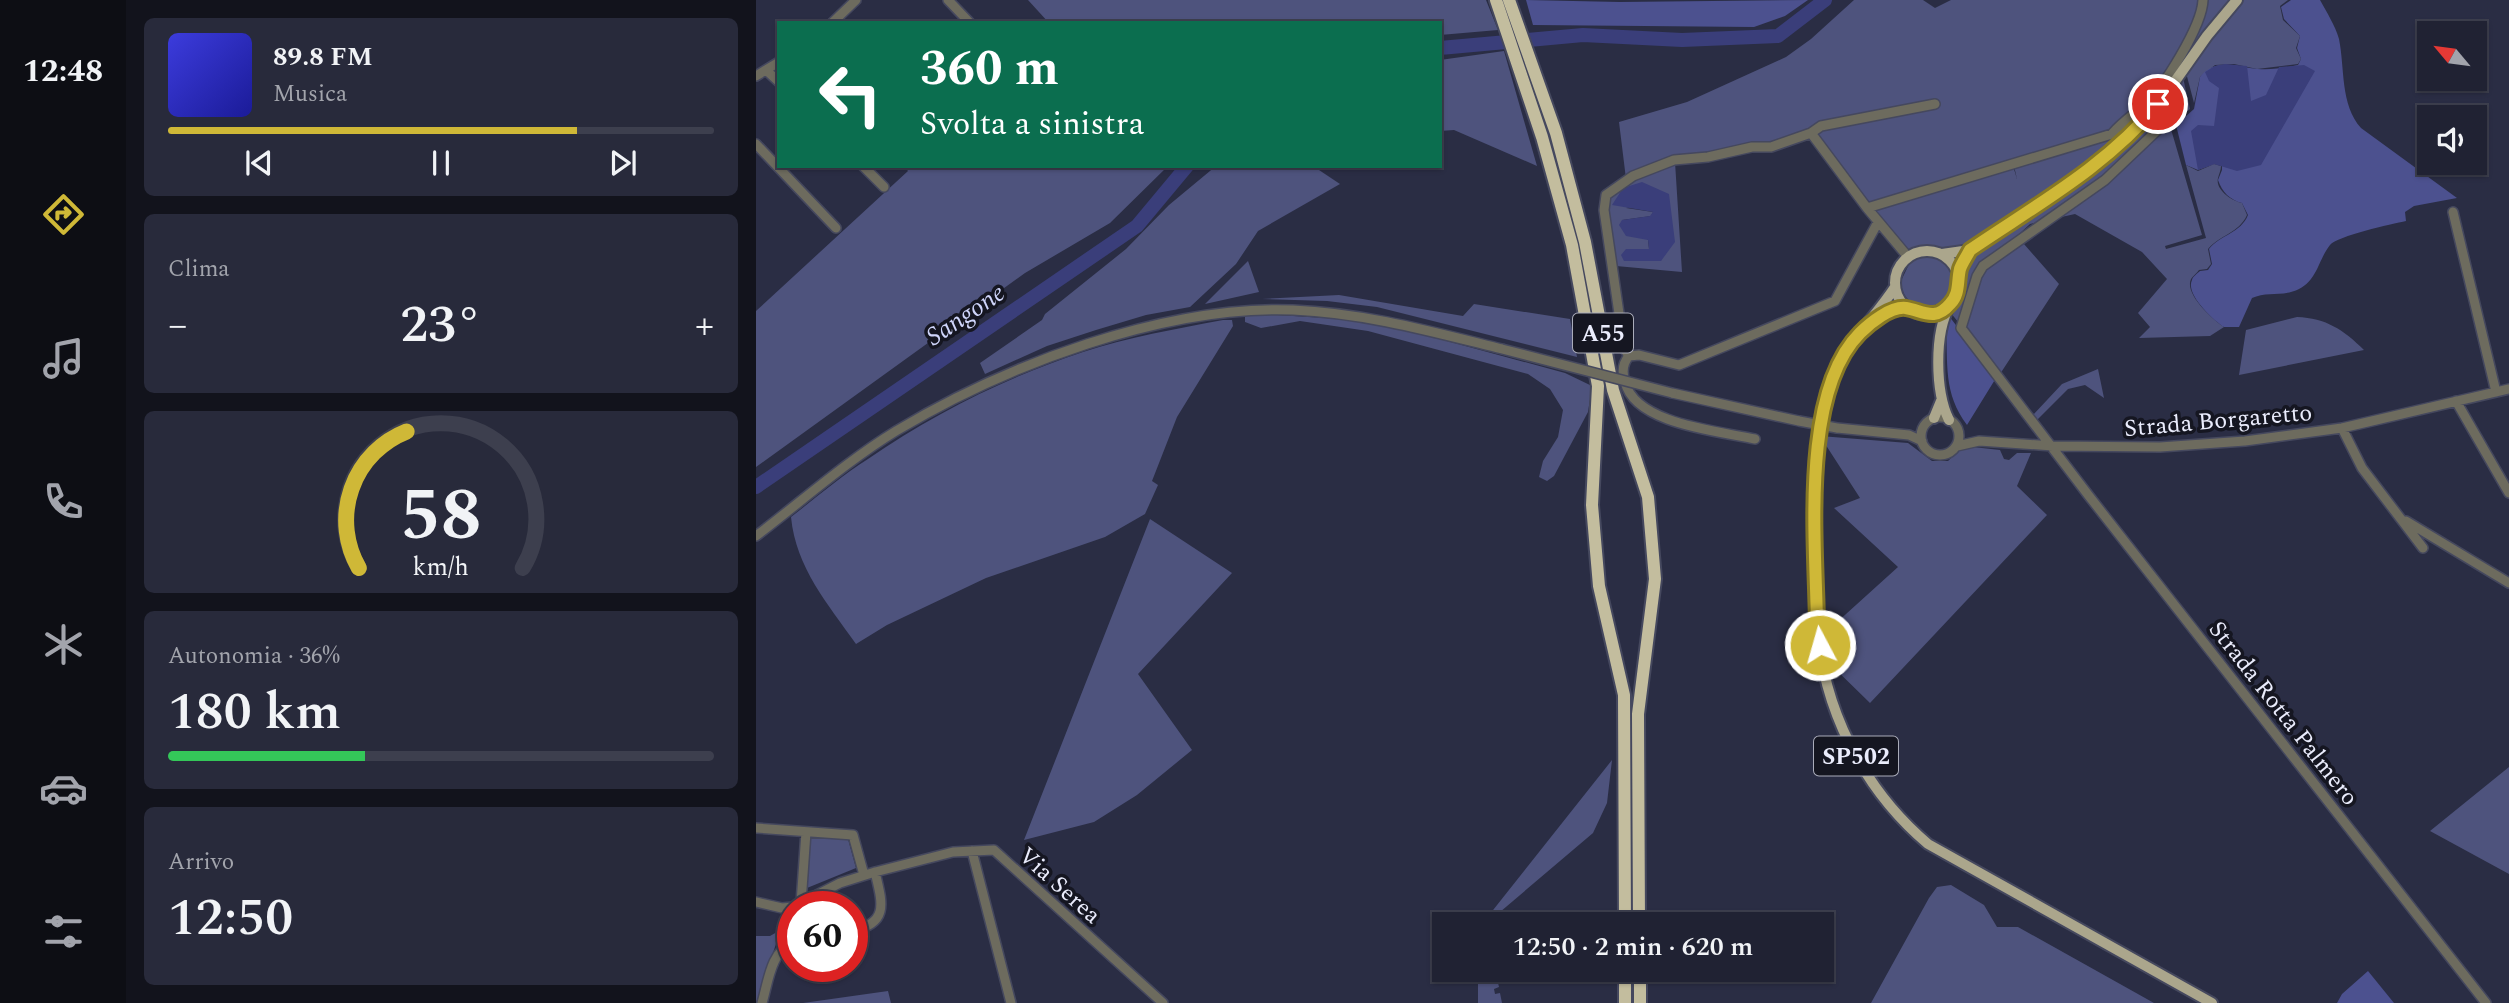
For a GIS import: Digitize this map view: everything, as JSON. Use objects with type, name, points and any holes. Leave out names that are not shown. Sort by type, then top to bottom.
[{"type":"highway","name":"A55","points":[[1496,0],[1542,137],[1572,245],[1598,386],[1592,505],[1599,586],[1624,695],[1625,912]]},
{"type":"highway","name":"A55","points":[[1510,0],[1556,133],[1585,242],[1613,390],[1648,497],[1655,579],[1638,714],[1639,912]]},
{"type":"highway","points":[[1625,982],[1625,1003]]},
{"type":"highway","points":[[1640,982],[1640,1003]]},
{"type":"main road","points":[[1908,257],[1925,251],[1942,254],[1970,250],[2098,163],[2121,145],[2158,104],[2213,28],[2237,0]]},
{"type":"main road","points":[[1949,419],[1942,398],[1939,340],[1943,321],[1959,281],[1960,269],[1970,250]]},
{"type":"main road","points":[[1942,254],[1956,268],[1959,281]]},
{"type":"main road","name":"SP502","points":[[1908,257],[1898,270],[1895,287],[1844,355],[1832,378],[1825,404],[1817,461],[1817,624],[1827,687],[1842,729],[1862,768],[1907,827],[1928,844],[2212,1003]]},
{"type":"main road","points":[[1895,287],[1897,295],[1908,308],[1924,314],[1936,313],[1952,303]]},
{"type":"main road","name":"SP502","points":[[1860,333],[1887,313],[1908,308]]},
{"type":"main road","points":[[1924,314],[1939,340]]},
{"type":"main road","points":[[1934,418],[1942,398]]},
{"type":"street","points":[[834,21],[856,0]]},
{"type":"street","points":[[948,0],[968,21]]},
{"type":"street","points":[[1867,208],[2112,134],[2127,117],[2147,103],[2164,79],[2197,29],[2203,11],[2203,0]]},
{"type":"street","points":[[756,76],[777,63]]},
{"type":"street","points":[[766,70],[777,80]]},
{"type":"street","points":[[1629,356],[1624,348],[1604,210],[1606,195],[1633,176],[1674,160],[1708,157],[1752,146],[1771,147],[1811,133],[1821,126],[1935,104]]},
{"type":"street","name":"Strada Rotta Palmero","points":[[2172,120],[2166,122],[2105,180],[1989,261],[1977,276],[1961,327],[2089,496],[2486,1003]]},
{"type":"street","points":[[1811,133],[1867,208],[1908,257]]},
{"type":"street","points":[[756,144],[777,166]]},
{"type":"street","points":[[779,168],[836,228]]},
{"type":"street","points":[[865,168],[884,187]]},
{"type":"street","points":[[2453,212],[2496,392]]},
{"type":"street","points":[[1629,356],[1639,355],[1679,365],[1835,301],[1878,222]]},
{"type":"street","points":[[756,536],[895,431],[984,384],[1061,352],[1150,326],[1236,313],[1292,310],[1373,319],[1672,393],[1799,421],[1837,428],[1922,436]]},
{"type":"street","points":[[1629,356],[1623,368],[1625,382],[1632,400],[1640,406],[1661,418],[1755,439]]},
{"type":"street","name":"Strada Borgaretto","points":[[1957,446],[1979,441],[2053,446],[2160,447],[2245,441],[2343,428],[2509,389]]},
{"type":"street","points":[[2456,401],[2509,493]]},
{"type":"street","points":[[1934,418],[1949,419],[1959,432],[1957,446],[1948,454],[1938,455],[1927,450],[1922,436],[1925,424],[1934,418]]},
{"type":"street","points":[[2343,428],[2362,468],[2423,548]]},
{"type":"street","name":"Strada Borgaretto","points":[[1959,432],[1979,441]]},
{"type":"street","points":[[2402,518],[2509,583]]},
{"type":"street","points":[[756,828],[853,835],[864,875]]},
{"type":"street","points":[[798,891],[806,832]]},
{"type":"street","name":"Via Serea","points":[[825,891],[864,875],[953,852],[993,850],[1163,1003]]},
{"type":"street","points":[[972,851],[1011,1003]]},
{"type":"street","points":[[868,925],[875,923],[881,908],[874,872]]},
{"type":"street","points":[[756,902],[777,907]]},
{"type":"street","points":[[762,1003],[777,958]]},
{"type":"shaded area","points":[[1028,0],[1486,0],[1498,30],[1442,35],[1442,21],[1047,21]]},
{"type":"shaded area","points":[[1526,0],[1808,0],[1785,16],[1754,27],[1533,25]]},
{"type":"shaded area","points":[[1854,0],[1923,0],[1935,8],[1951,0],[2201,0],[2180,64],[2190,109],[2185,113],[2163,116],[1867,205],[1816,134],[1780,144],[1695,157],[1626,179],[1619,122],[1687,102],[1786,57],[1811,39]]},
{"type":"shaded area","points":[[2204,0],[2288,0],[2280,6],[2283,20],[2300,36],[2296,48],[2301,59],[2298,64],[2257,69],[2234,64],[2215,65],[2200,77],[2194,103],[2184,65],[2201,21]]},
{"type":"shaded area","points":[[2291,0],[2320,0],[2339,39],[2346,97],[2354,119],[2361,128],[2417,169],[2417,175],[2425,175],[2457,198],[2414,206],[2405,212],[2406,221],[2335,242],[2330,245],[2314,275],[2305,285],[2281,294],[2252,298],[2239,327],[2224,327],[2207,313],[2196,299],[2192,292],[2192,280],[2200,271],[2208,270],[2212,264],[2209,249],[2240,226],[2248,215],[2242,203],[2224,192],[2218,180],[2222,165],[2214,164],[2198,170],[2186,165],[2176,125],[2194,109],[2200,77],[2213,67],[2227,65],[2268,69],[2298,65],[2301,59],[2297,48],[2300,36],[2284,19],[2281,7]]},
{"type":"shaded area","points":[[1504,51],[1537,166],[1454,130],[1442,131],[1442,60]]},
{"type":"shaded area","points":[[2225,64],[2247,66],[2251,101],[2266,95],[2279,67],[2304,65],[2315,71],[2261,165],[2237,171],[2214,164],[2198,170],[2191,131],[2198,125],[2214,126],[2219,88],[2209,81],[2205,72]]},
{"type":"shaded area","points":[[2168,119],[2202,235],[2165,246],[2166,249],[2206,238],[2186,165],[2198,171],[2214,164],[2221,166],[2219,187],[2229,197],[2242,203],[2247,215],[2239,226],[2208,249],[2211,264],[2207,269],[2199,270],[2191,279],[2190,285],[2195,299],[2224,327],[2210,336],[2139,338],[2150,327],[2138,313],[2167,279],[2142,252],[2075,214],[2030,224],[2017,236],[2059,284],[2000,374],[1942,302],[1921,306],[1909,301],[1905,296],[1901,281],[1910,262],[1878,222],[1876,207],[2013,166],[2017,179],[2014,166]]},
{"type":"shaded area","points":[[1675,162],[1682,272],[1616,266],[1607,199],[1623,185]],"holes":[[[1669,194],[1661,261],[1649,249],[1648,240],[1622,220],[1651,216],[1653,212],[1626,208]]]},
{"type":"shaded area","points":[[906,168],[1166,168],[1110,223],[1025,273],[756,467],[756,311],[908,171]]},
{"type":"shaded area","points":[[1214,168],[1316,168],[1340,184],[1258,231],[1236,264],[1190,307],[1146,315],[1047,346],[985,374],[980,363],[1042,320],[1045,314],[1126,249],[1169,205]]},
{"type":"shaded area","points":[[1642,182],[1669,194],[1675,242],[1661,261],[1624,261],[1621,255],[1626,249],[1649,249],[1648,240],[1626,236],[1619,225],[1622,220],[1650,216],[1653,212],[1612,205],[1623,188]]},
{"type":"shaded area","points":[[1248,261],[1259,292],[1205,304]]},
{"type":"shaded area","points":[[1339,295],[1463,316],[1474,304],[1570,319],[1577,357],[1377,307],[1327,301],[1262,299]]},
{"type":"shaded area","points":[[1261,314],[1357,320],[1403,329],[1565,373],[1592,386],[1588,412],[1554,476],[1547,481],[1539,477],[1543,461],[1558,437],[1563,410],[1550,389],[1528,374],[1368,331],[1300,321],[1261,328],[1245,322],[1245,316]]},
{"type":"shaded area","points":[[1949,316],[1996,378],[1967,425],[1954,401],[1948,378],[1946,325]]},
{"type":"shaded area","points":[[2297,317],[2334,326],[2364,350],[2239,375],[2246,330]]},
{"type":"shaded area","points":[[1232,320],[1233,326],[1177,417],[1152,481],[1158,485],[1145,514],[1105,537],[986,578],[887,625],[856,644],[824,600],[806,569],[799,553],[791,517],[848,472],[918,427],[999,385],[1100,347]]},
{"type":"shaded area","points":[[2098,369],[2104,398],[2085,385],[2068,389],[2037,420],[2033,415],[2062,384]]},
{"type":"shaded area","points":[[1820,436],[1908,443],[1932,461],[1948,461],[1964,446],[2000,450],[2004,459],[2009,460],[2017,453],[2031,453],[2017,486],[2047,515],[1870,703],[1826,660],[1825,633],[1898,567],[1834,508],[1860,498]]},
{"type":"shaded area","points":[[1150,519],[1232,573],[1138,674],[1192,750],[1137,795],[1094,822],[1024,840]]},
{"type":"shaded area","points":[[1612,760],[1607,803],[1593,833],[1500,912],[1492,912]]},
{"type":"shaded area","points":[[2509,767],[2509,874],[2430,831]]},
{"type":"shaded area","points":[[810,837],[848,839],[856,868],[807,888]]},
{"type":"shaded area","points":[[1951,885],[1984,905],[1997,927],[2018,927],[2154,1003],[1871,1003],[1929,898],[1937,887]]},
{"type":"shaded area","points":[[777,932],[777,943],[756,1003],[756,936],[770,936]]},
{"type":"shaded area","points":[[2368,971],[2394,1003],[2337,1003],[2342,994]]},
{"type":"shaded area","points":[[1478,982],[1498,982],[1499,987],[1494,989],[1495,994],[1500,993],[1502,1003],[1478,1003]]},
{"type":"shaded area","points":[[888,991],[891,1003],[803,1003]]},
{"type":"waterway","name":"Sangone","points":[[1442,48],[1583,35],[1682,40],[1778,36],[1825,0]]},
{"type":"waterway","name":"Sangone","points":[[756,487],[1137,226],[1185,168]]},
{"type":"route","points":[[1820,645],[1817,624],[1816,520],[1819,434],[1832,378],[1844,355],[1860,333],[1887,313],[1908,308],[1915,313],[1930,315],[1942,311],[1956,296],[1960,269],[1970,250],[2098,163],[2121,145],[2158,104]]}]
